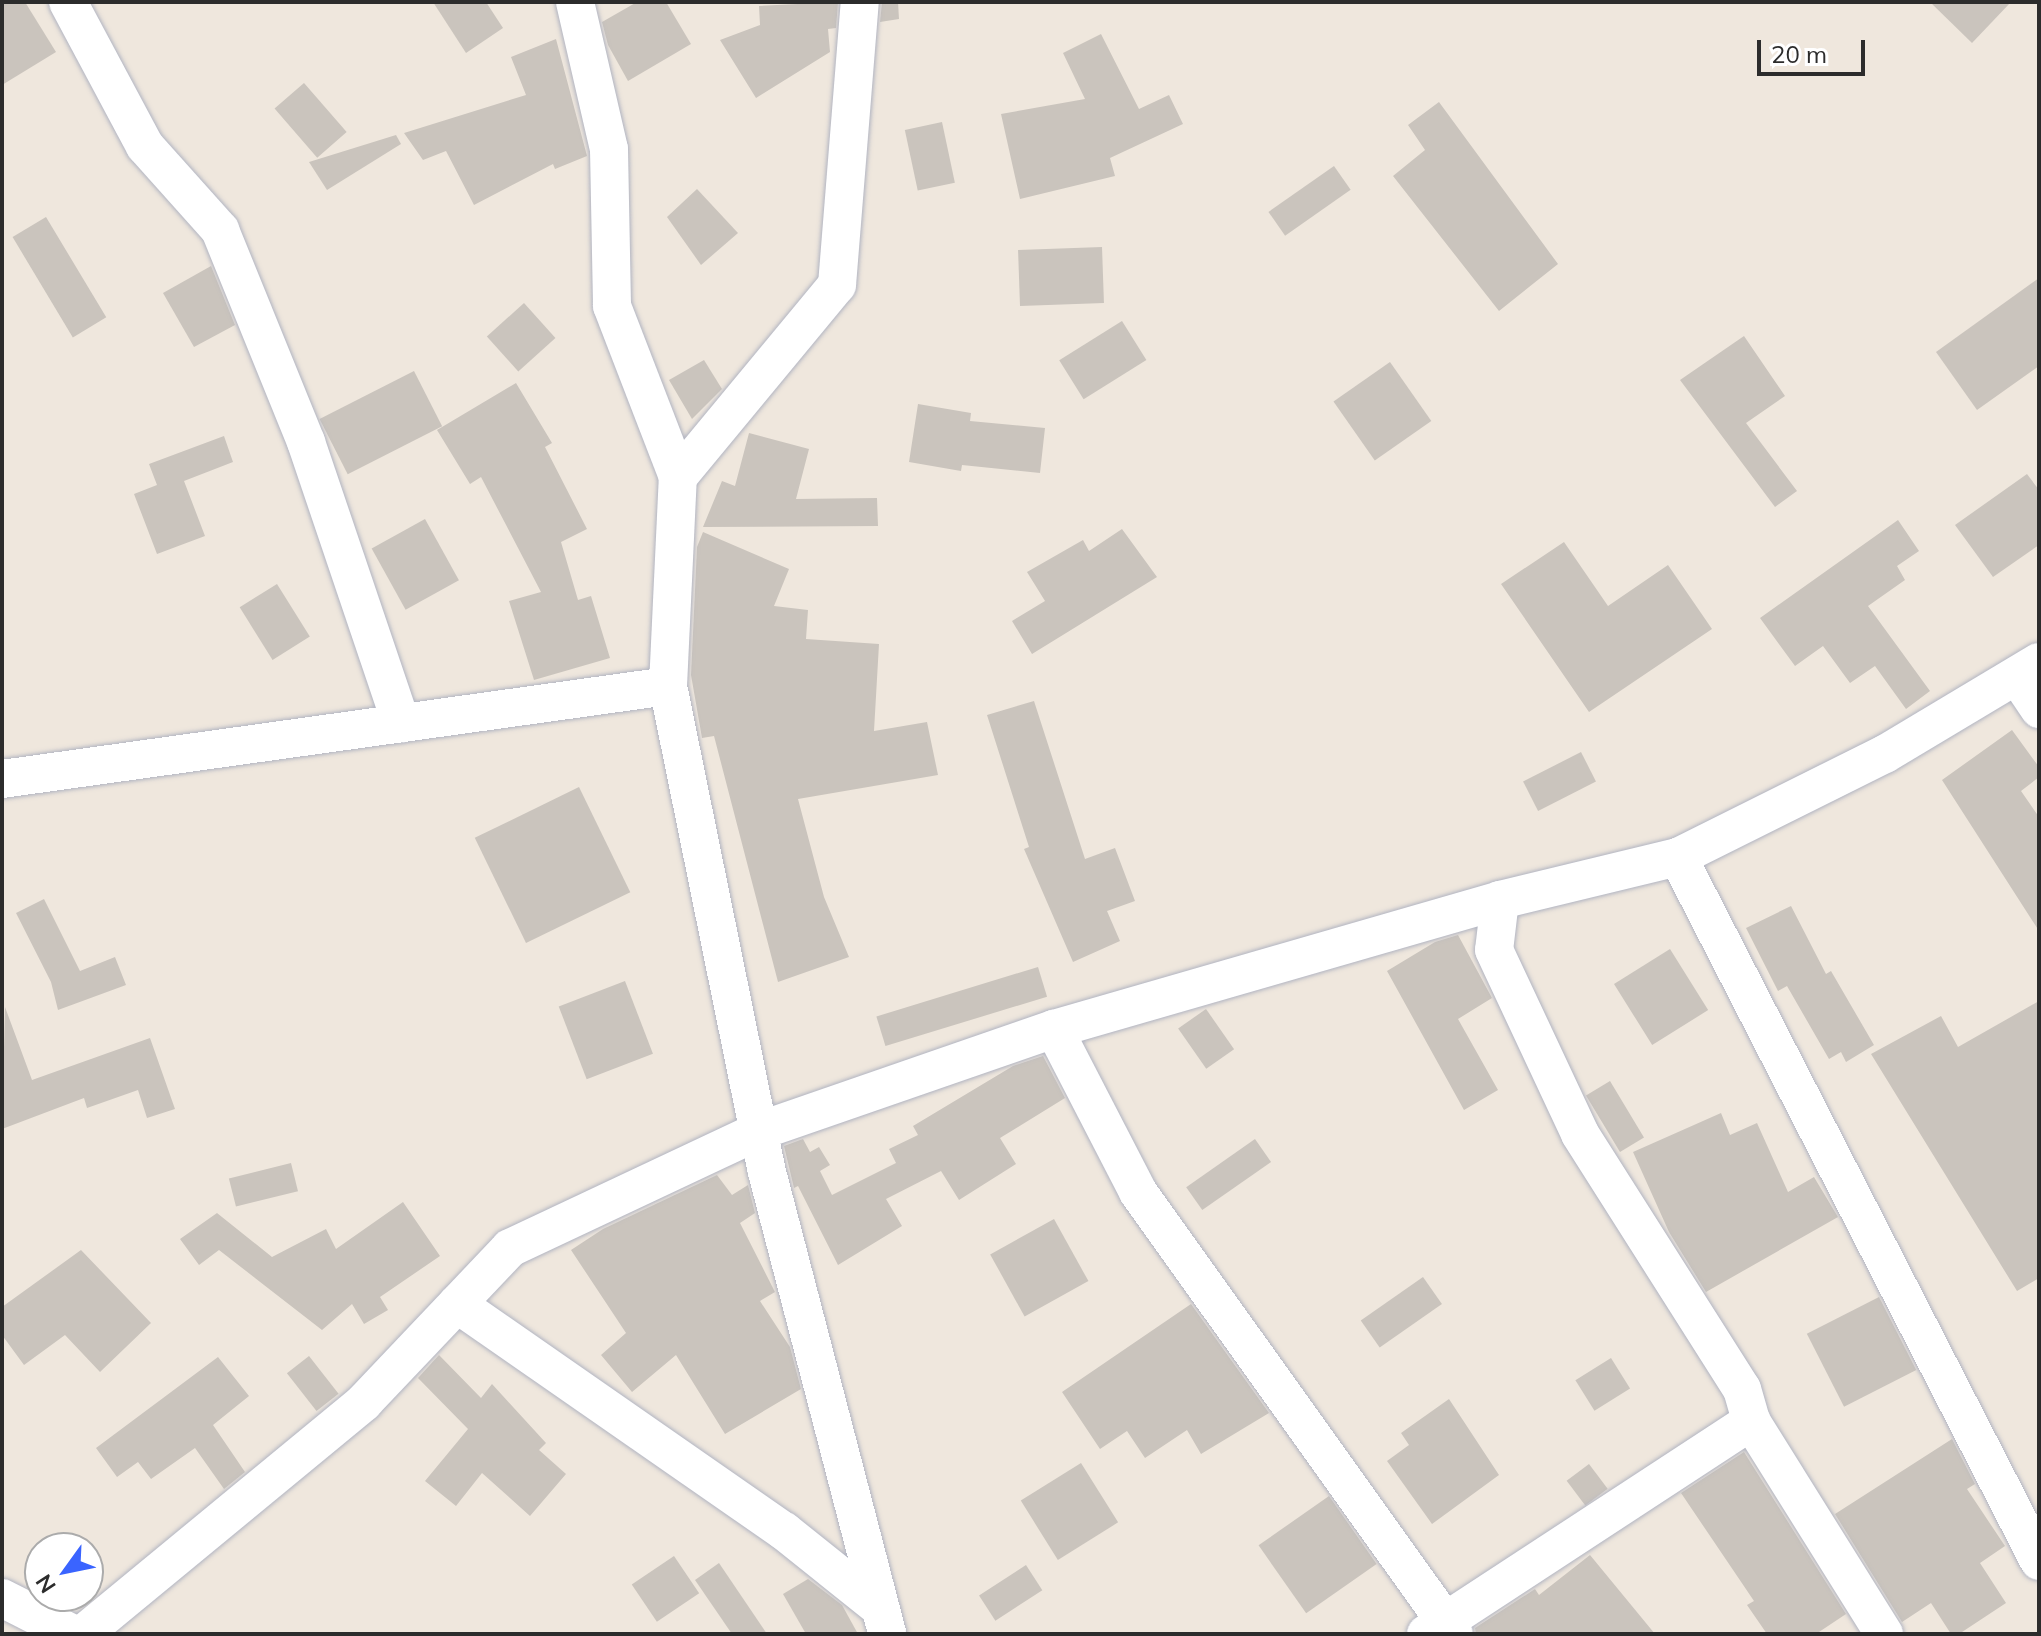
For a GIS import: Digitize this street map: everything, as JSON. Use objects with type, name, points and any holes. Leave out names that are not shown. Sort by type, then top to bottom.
[{"type":"street","points":[[68,2],[145,146],[220,230],[306,442],[401,723]]},
{"type":"street","points":[[575,2],[609,149],[612,306],[678,477],[668,686],[759,1131],[883,1621]]},
{"type":"street","points":[[678,477],[837,285],[860,2]]},
{"type":"street","points":[[83,1634],[364,1402],[510,1248],[759,1131],[1054,1029],[1500,900],[1678,857],[1885,754],[2028,669],[2039,709]]},
{"type":"street","points":[[2,779],[668,686]]},
{"type":"street","points":[[1678,857],[2039,1561]]},
{"type":"street","points":[[1500,900],[1494,950],[1580,1134],[1742,1389],[1751,1421],[1884,1634]]},
{"type":"street","points":[[1054,1029],[1138,1192],[1442,1629],[1751,1421]]},
{"type":"street","points":[[457,1304],[784,1531],[883,1621]]},
{"type":"street","points":[[2,1598],[73,1634]]},
{"type":"building","points":[[2,2],[25,2],[56,52],[2,85]]},
{"type":"building","points":[[433,2],[486,2],[503,28],[466,53]]},
{"type":"building","points":[[637,2],[666,2],[691,44],[628,81],[608,45],[602,22]]},
{"type":"building","points":[[838,2],[836,28],[828,29],[830,52],[756,98],[720,40],[760,25],[759,6]]},
{"type":"building","points":[[882,2],[898,2],[899,19],[880,22]]},
{"type":"building","points":[[1930,2],[2011,2],[1972,43]]},
{"type":"building","points":[[1101,34],[1139,109],[1169,95],[1183,124],[1110,158],[1115,176],[1020,199],[1001,114],[1085,99],[1063,53]]},
{"type":"building","points":[[556,39],[587,156],[555,169],[553,164],[474,205],[446,151],[423,160],[404,133],[526,95],[511,57]]},
{"type":"building","points":[[304,83],[347,132],[317,158],[275,109]]},
{"type":"building","points":[[1439,102],[1558,264],[1499,311],[1393,176],[1425,150],[1408,125]]},
{"type":"building","points":[[942,122],[955,183],[918,191],[905,130]]},
{"type":"building","points":[[396,135],[401,144],[327,190],[309,162]]},
{"type":"building","points":[[1334,166],[1351,190],[1285,236],[1268,212]]},
{"type":"building","points":[[697,189],[738,233],[701,265],[667,217]]},
{"type":"building","points":[[46,217],[106,317],[73,337],[13,237]]},
{"type":"building","points":[[1102,247],[1104,303],[1020,306],[1018,250]]},
{"type":"building","points":[[211,266],[235,325],[194,347],[163,293]]},
{"type":"building","points":[[2039,278],[2039,366],[1977,410],[1936,352]]},
{"type":"building","points":[[524,303],[555,338],[518,371],[487,336]]},
{"type":"building","points":[[1122,321],[1146,360],[1084,399],[1059,360]]},
{"type":"building","points":[[1744,336],[1785,396],[1746,423],[1797,491],[1775,507],[1680,380]]},
{"type":"building","points":[[704,360],[722,389],[692,419],[669,380]]},
{"type":"building","points":[[1390,362],[1431,421],[1375,461],[1333,402]]},
{"type":"building","points":[[414,371],[442,426],[348,474],[320,419]]},
{"type":"building","points":[[516,383],[552,443],[545,447],[587,529],[561,542],[578,600],[591,596],[610,658],[534,680],[509,601],[541,592],[481,477],[470,484],[437,430]]},
{"type":"building","points":[[918,404],[971,413],[970,421],[1045,428],[1040,473],[962,465],[961,471],[909,462]]},
{"type":"building","points":[[749,433],[809,449],[796,499],[877,498],[878,526],[703,527],[722,481],[735,486]]},
{"type":"building","points":[[224,436],[233,462],[184,481],[205,536],[157,554],[134,494],[157,485],[149,464]]},
{"type":"building","points":[[2027,474],[2039,490],[2039,545],[1993,577],[1955,525]]},
{"type":"building","points":[[425,519],[459,580],[406,610],[372,549]]},
{"type":"building","points":[[1898,520],[1919,551],[1897,566],[1905,580],[1868,606],[1930,691],[1906,709],[1875,666],[1850,683],[1823,646],[1795,666],[1760,618]]},
{"type":"building","points":[[1122,529],[1157,577],[1032,654],[1012,621],[1045,601],[1027,572],[1083,540],[1089,551]]},
{"type":"building","points":[[703,532],[789,569],[774,606],[808,610],[806,639],[879,644],[874,731],[927,722],[938,775],[798,799],[824,897],[849,957],[778,982],[714,736],[702,738],[691,675],[697,547]]},
{"type":"building","points":[[1564,542],[1608,606],[1668,565],[1712,629],[1589,712],[1501,584]]},
{"type":"building","points":[[277,584],[310,637],[273,660],[240,607]]},
{"type":"building","points":[[1034,701],[1085,859],[1115,848],[1135,901],[1107,911],[1120,941],[1073,962],[1024,849],[1029,847],[987,715]]},
{"type":"building","points":[[2012,730],[2039,767],[2039,777],[2021,791],[2039,817],[2039,931],[1942,780]]},
{"type":"building","points":[[1581,752],[1596,781],[1538,811],[1523,782]]},
{"type":"building","points":[[579,787],[630,892],[526,943],[475,838]]},
{"type":"building","points":[[44,899],[80,971],[115,957],[126,985],[58,1010],[51,982],[16,913]]},
{"type":"building","points":[[1791,906],[1826,974],[1831,971],[1874,1045],[1846,1062],[1841,1052],[1829,1059],[1787,986],[1778,991],[1746,928]]},
{"type":"building","points":[[1458,935],[1492,998],[1458,1019],[1498,1090],[1464,1110],[1387,971],[1435,942]]},
{"type":"building","points":[[1670,949],[1708,1010],[1652,1045],[1614,984]]},
{"type":"building","points":[[1038,967],[1047,997],[885,1046],[876,1016]]},
{"type":"building","points":[[625,981],[653,1054],[587,1079],[559,1006]]},
{"type":"building","points":[[2039,1001],[2039,1278],[2017,1291],[1871,1054],[1941,1016],[1958,1047]]},
{"type":"building","points":[[5,1007],[32,1080],[150,1038],[175,1109],[147,1118],[138,1090],[87,1108],[84,1098],[2,1129]]},
{"type":"building","points":[[1206,1009],[1234,1049],[1206,1069],[1178,1029]]},
{"type":"building","points":[[1043,1056],[1065,1098],[1000,1138],[1016,1164],[959,1200],[941,1171],[886,1199],[902,1226],[838,1265],[798,1186],[794,1188],[784,1146],[803,1139],[810,1152],[819,1147],[830,1165],[820,1171],[832,1195],[896,1163],[889,1149],[918,1135],[913,1126],[1013,1066]]},
{"type":"building","points":[[1610,1081],[1644,1138],[1620,1152],[1586,1095]]},
{"type":"building","points":[[1721,1113],[1730,1135],[1757,1123],[1788,1192],[1814,1177],[1838,1217],[1706,1292],[1669,1232],[1633,1152]]},
{"type":"building","points":[[1255,1139],[1271,1162],[1202,1210],[1186,1187]]},
{"type":"building","points":[[291,1163],[298,1191],[236,1207],[229,1178]]},
{"type":"building","points":[[717,1175],[732,1195],[748,1185],[755,1213],[740,1223],[775,1292],[760,1301],[790,1347],[801,1389],[725,1434],[676,1355],[632,1392],[601,1355],[626,1333],[571,1250],[603,1229]]},
{"type":"building","points":[[403,1202],[440,1256],[380,1297],[388,1310],[364,1324],[352,1304],[322,1330],[219,1250],[199,1265],[180,1239],[217,1213],[272,1257],[326,1229],[336,1249]]},
{"type":"building","points":[[1054,1219],[1088,1281],[1025,1316],[990,1254]]},
{"type":"building","points":[[81,1250],[151,1323],[100,1372],[65,1335],[24,1365],[2,1335],[2,1307]]},
{"type":"building","points":[[1423,1277],[1442,1304],[1380,1348],[1361,1321]]},
{"type":"building","points":[[1879,1297],[1916,1370],[1844,1407],[1807,1334]]},
{"type":"building","points":[[1191,1304],[1269,1413],[1201,1454],[1187,1430],[1145,1458],[1127,1431],[1100,1449],[1062,1392]]},
{"type":"building","points":[[439,1355],[481,1398],[492,1384],[546,1443],[539,1450],[566,1474],[530,1516],[482,1473],[456,1506],[425,1481],[468,1429],[418,1378]]},
{"type":"building","points":[[309,1356],[339,1394],[316,1411],[287,1373]]},
{"type":"building","points":[[218,1357],[249,1396],[213,1425],[245,1472],[224,1489],[195,1448],[151,1479],[138,1462],[117,1477],[96,1448]]},
{"type":"building","points":[[1611,1358],[1630,1389],[1594,1411],[1575,1380]]},
{"type":"building","points":[[1449,1399],[1499,1475],[1432,1524],[1387,1461],[1409,1445],[1401,1433]]},
{"type":"building","points":[[1952,1439],[1975,1484],[1967,1489],[2005,1546],[1980,1563],[2006,1603],[1959,1634],[1951,1634],[1931,1603],[1902,1622],[1835,1514]]},
{"type":"building","points":[[1744,1452],[1846,1614],[1816,1634],[1767,1634],[1747,1605],[1754,1601],[1681,1493]]},
{"type":"building","points":[[1081,1463],[1118,1522],[1058,1560],[1021,1501]]},
{"type":"building","points":[[1589,1464],[1608,1489],[1585,1506],[1567,1481]]},
{"type":"building","points":[[1329,1496],[1377,1564],[1306,1613],[1259,1545]]},
{"type":"building","points":[[1590,1555],[1655,1634],[1476,1634],[1475,1628],[1535,1589],[1539,1595]]},
{"type":"building","points":[[674,1556],[699,1593],[657,1622],[632,1585]]},
{"type":"building","points":[[719,1563],[767,1634],[732,1634],[695,1580]]},
{"type":"building","points":[[1026,1565],[1042,1590],[995,1621],[979,1595]]},
{"type":"building","points":[[808,1579],[842,1605],[858,1634],[806,1634],[783,1594]]}]
